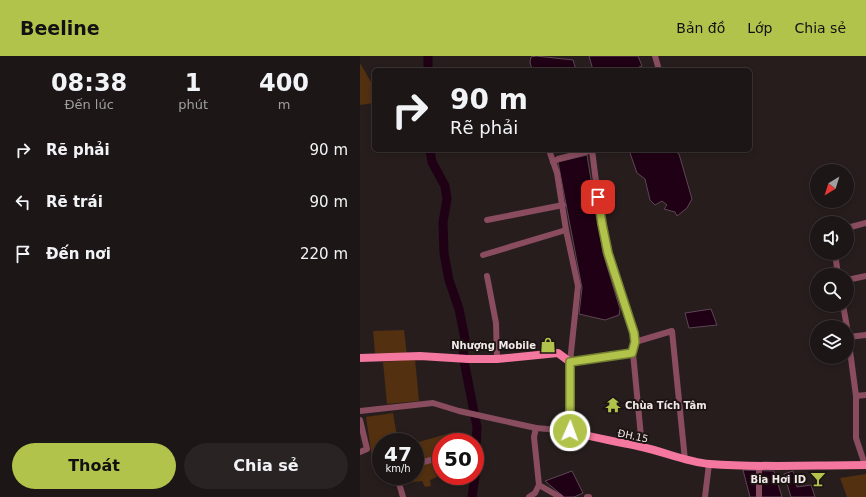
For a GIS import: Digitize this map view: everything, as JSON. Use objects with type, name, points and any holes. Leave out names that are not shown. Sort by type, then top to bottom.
[{"type":"main road","points":[[360,358],[420,356],[497,359],[558,353],[570,362],[570,431]]},
{"type":"main road","name":"ĐH.15","points":[[570,431],[610,442],[642,447],[685,460],[709,464],[759,467],[865,465]]},
{"type":"street","points":[[656,56],[659,68]]},
{"type":"street","points":[[550,152],[555,160],[558,173],[566,230],[578,286],[570,362],[632,353]]},
{"type":"street","points":[[555,160],[586,152]]},
{"type":"street","points":[[590,152],[605,239],[632,326],[635,342],[632,353],[642,447]]},
{"type":"street","points":[[487,220],[563,205]]},
{"type":"street","points":[[854,226],[866,223]]},
{"type":"street","points":[[483,255],[566,230]]},
{"type":"street","points":[[487,276],[496,323],[497,359]]},
{"type":"street","points":[[854,279],[866,276]]},
{"type":"street","points":[[635,342],[672,331],[685,460]]},
{"type":"street","points":[[854,336],[866,335]]},
{"type":"street","points":[[558,353],[571,350]]},
{"type":"street","points":[[852,364],[856,396],[856,438],[865,465]]},
{"type":"street","points":[[856,396],[866,395]]},
{"type":"street","points":[[360,411],[433,403],[459,411],[536,428],[570,431]]},
{"type":"street","points":[[360,420],[367,449],[360,452]]},
{"type":"street","points":[[529,497],[535,493],[539,485],[534,437],[536,428]]},
{"type":"street","points":[[424,462],[431,460]]},
{"type":"street","points":[[705,497],[709,464]]},
{"type":"street","points":[[759,467],[759,497]]},
{"type":"street","points":[[400,485],[403,497]]},
{"type":"street","points":[[539,485],[560,497]]},
{"type":"shaded area","points":[[536,56],[573,60],[575,68],[532,68],[530,62],[531,57]]},
{"type":"shaded area","points":[[589,56],[638,56],[642,66],[639,68],[592,68]]},
{"type":"shaded area","points":[[360,63],[372,84],[372,103],[360,105]]},
{"type":"shaded area","points":[[630,152],[676,152],[679,154],[692,199],[687,208],[677,216],[675,212],[664,209],[667,205],[662,201],[655,205],[650,200],[645,179],[637,173]]},
{"type":"shaded area","points":[[587,155],[603,253],[620,309],[619,315],[605,320],[579,314],[582,288],[558,162]]},
{"type":"shaded area","points":[[711,309],[717,325],[689,328],[685,313]]},
{"type":"shaded area","points":[[404,330],[407,355],[375,353],[373,331]]},
{"type":"shaded area","points":[[415,359],[419,401],[387,404],[383,362]]},
{"type":"shaded area","points":[[393,413],[396,433],[372,433],[372,458],[366,417]]},
{"type":"shaded area","points":[[432,438],[432,479],[430,480],[431,486],[425,487],[424,485],[424,440]]},
{"type":"shaded area","points":[[743,470],[774,471],[782,497],[750,497]]},
{"type":"shaded area","points":[[572,471],[583,493],[574,497],[564,497],[545,481]]},
{"type":"shaded area","points":[[793,471],[797,487],[811,485],[815,497],[791,497],[784,474]]},
{"type":"shaded area","points":[[866,474],[866,497],[847,497],[840,478]]},
{"type":"waterway","points":[[428,56],[428,68]]},
{"type":"waterway","points":[[430,152],[432,162],[445,186],[447,199],[443,222],[444,253],[449,280],[459,309],[465,339],[463,356],[477,427],[477,433]]},
{"type":"waterway","points":[[472,497],[474,485]]},
{"type":"place","name":"Nhượng Mobile","points":[[548,345]]},
{"type":"place","name":"Chùa Tích Tâm","points":[[613,405]]},
{"type":"place","name":"Bia Hơi ID","points":[[818,479]]},
{"type":"route","points":[[570,431],[570,362],[632,353],[635,342],[632,326],[608,253],[598,197]]}]
